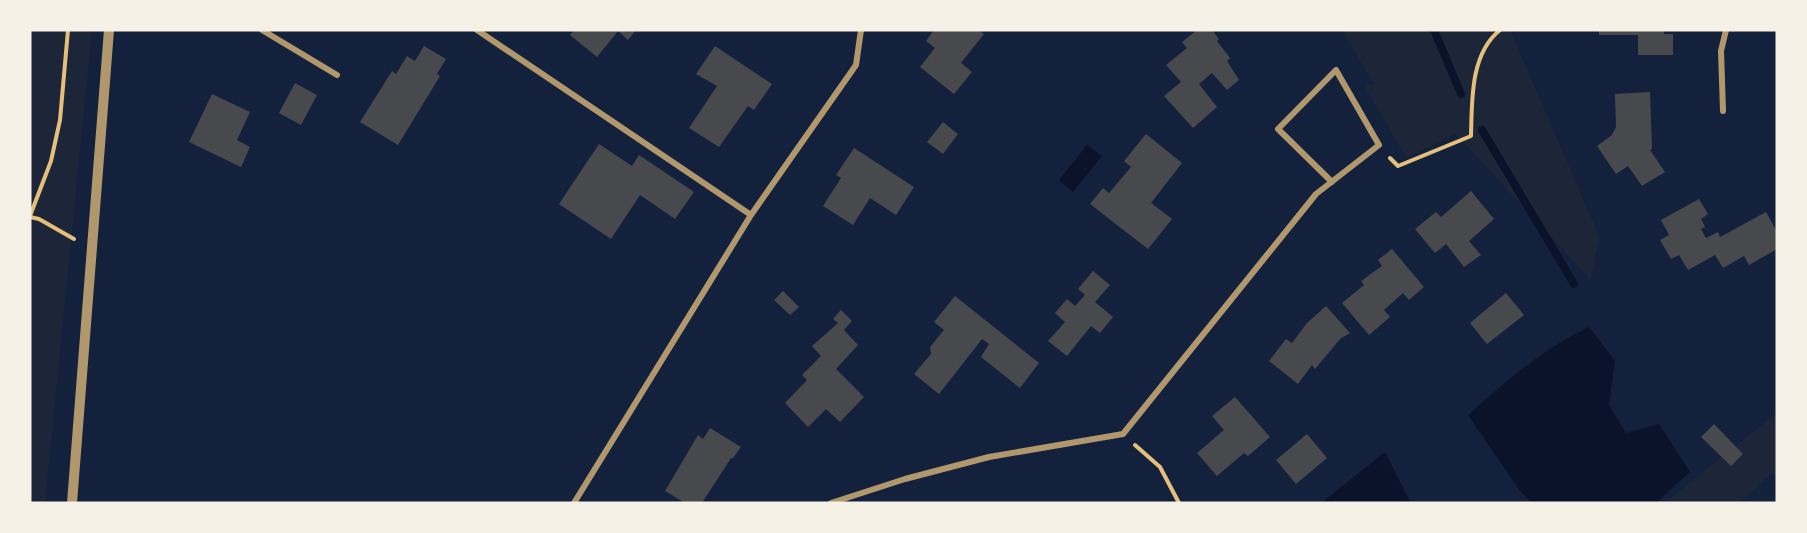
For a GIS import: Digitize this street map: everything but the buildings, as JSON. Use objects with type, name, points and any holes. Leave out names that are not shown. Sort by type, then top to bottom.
[{"type":"street","points":[[72,503],[109,30]]},
{"type":"street","points":[[262,30],[337,75]]},
{"type":"street","points":[[477,30],[751,215]]},
{"type":"street","points":[[574,503],[751,215],[856,65],[861,30]]},
{"type":"street","points":[[1723,111],[1721,51],[1726,30]]},
{"type":"street","points":[[831,503],[905,479],[989,457],[1123,434],[1316,194],[1332,182],[1379,146],[1336,70],[1278,129],[1332,182]]},
{"type":"path","points":[[68,30],[60,120],[51,160],[30,217],[39,219],[75,239],[93,240]]},
{"type":"path","points":[[1379,146],[1398,166],[1471,136],[1472,99],[1478,63],[1493,36],[1500,30]]},
{"type":"path","points":[[1123,434],[1161,466],[1179,503]]},
{"type":"shaded area","points":[[30,30],[92,30],[45,503],[30,503]]},
{"type":"shaded area","points":[[1342,30],[1510,30],[1600,238],[1590,279],[1456,134],[1406,158],[1364,85],[1374,84]]},
{"type":"shaded area","points":[[1087,145],[1102,156],[1073,192],[1059,180]]},
{"type":"shaded area","points":[[1589,327],[1615,361],[1609,405],[1626,433],[1659,424],[1690,472],[1656,503],[1532,503],[1520,491],[1468,415],[1541,355]]},
{"type":"shaded area","points":[[1777,413],[1777,479],[1772,473],[1739,503],[1664,503]]},
{"type":"shaded area","points":[[1385,452],[1411,503],[1321,503]]},
{"type":"waterway","points":[[1434,30],[1461,94]]},
{"type":"waterway","points":[[1482,130],[1574,284]]}]
